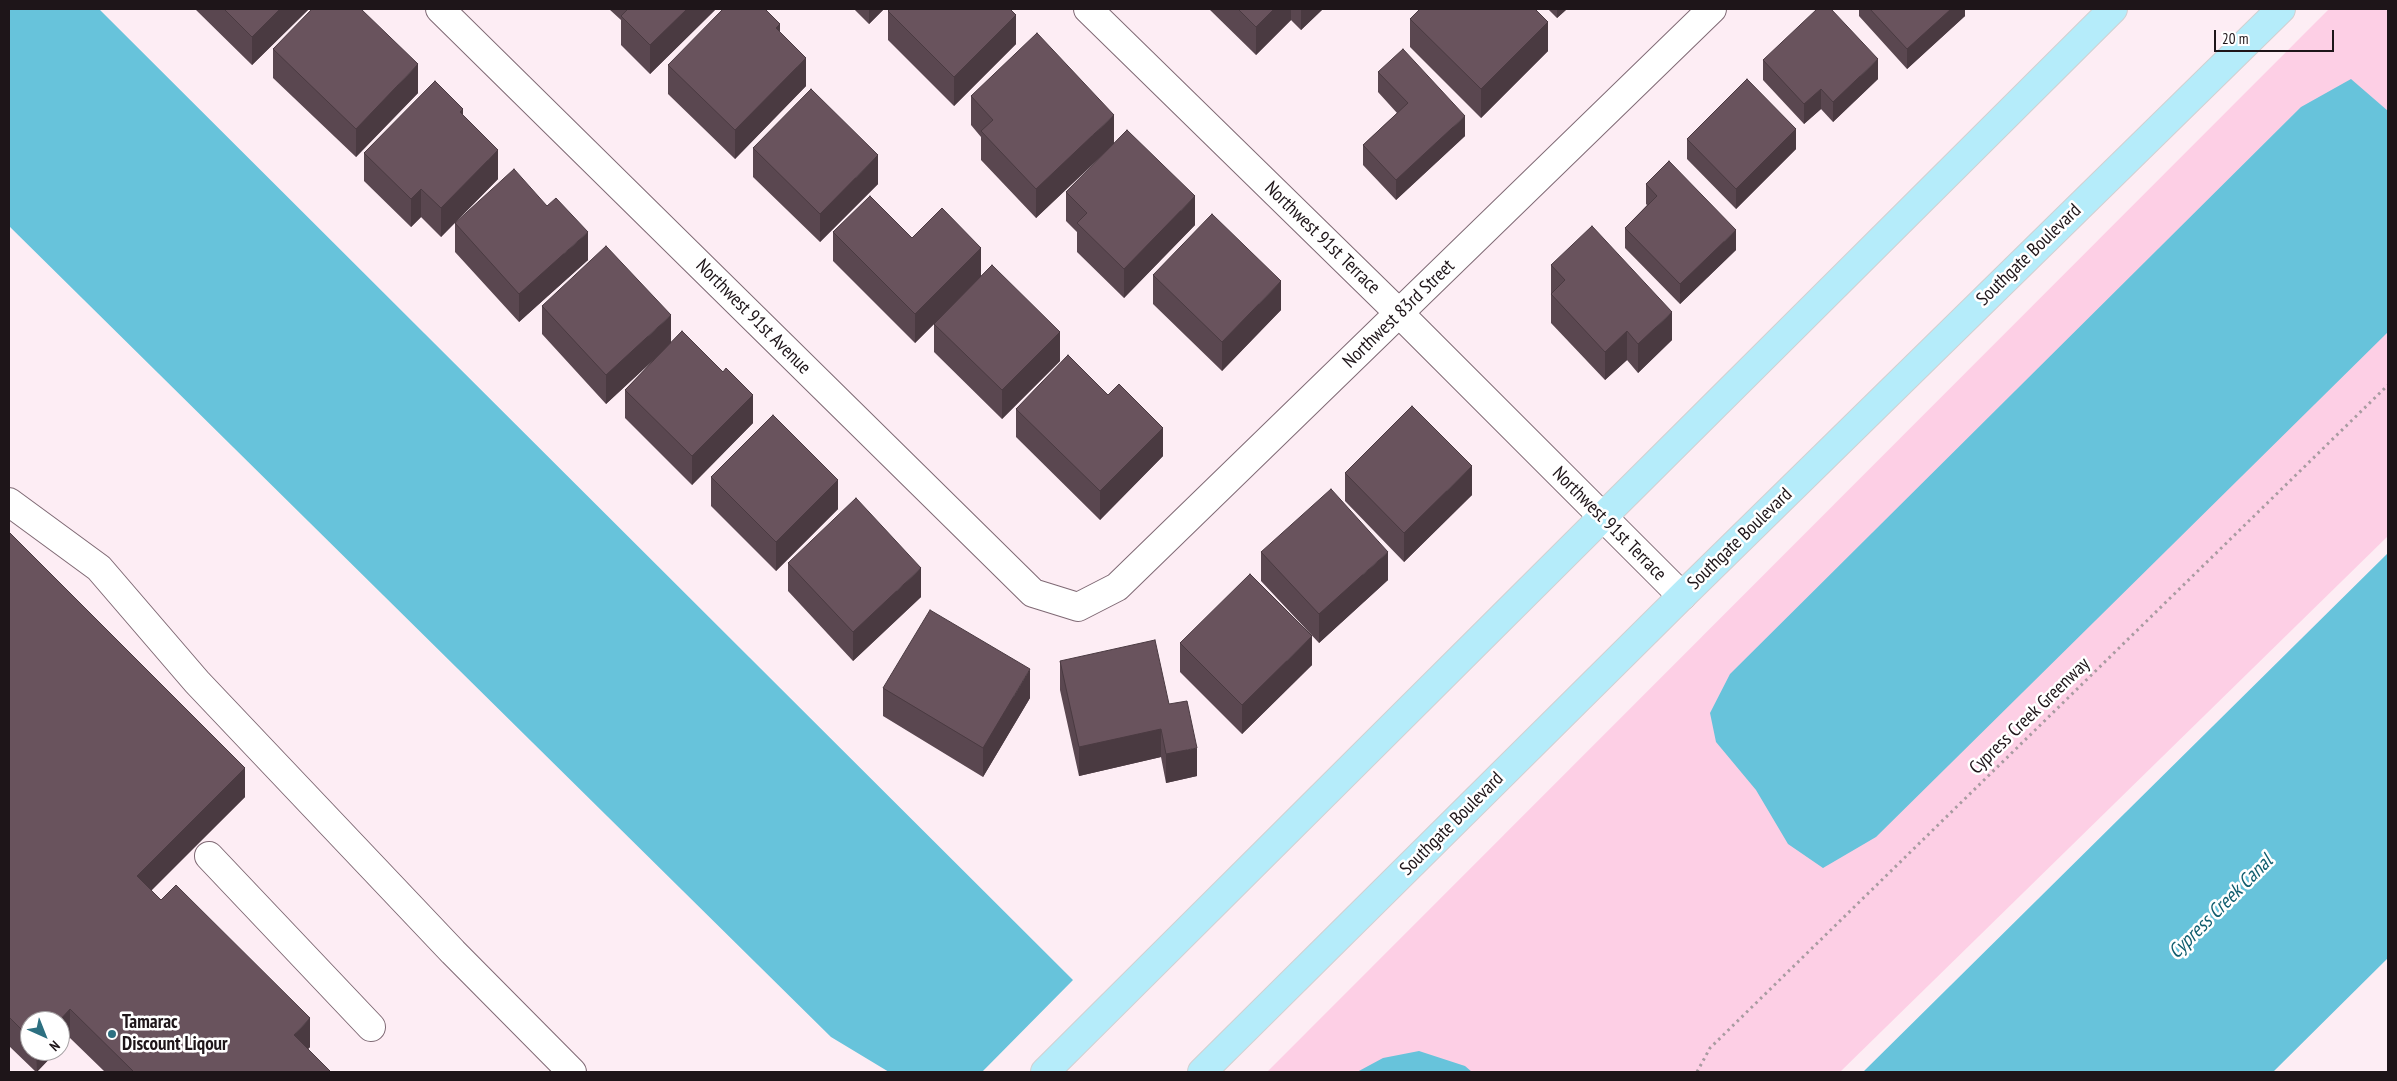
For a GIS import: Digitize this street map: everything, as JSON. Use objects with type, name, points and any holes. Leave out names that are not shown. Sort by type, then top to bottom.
[{"type":"main road","points":[[1045,1072],[2113,9]]},
{"type":"main road","name":"Southgate Boulevard","points":[[1202,1072],[1682,596],[2281,9]]},
{"type":"street","name":"Northwest 91st Avenue","points":[[440,9],[1033,593],[1078,607]]},
{"type":"street","name":"Northwest 91st Terrace","points":[[1088,9],[1400,314],[1682,596]]},
{"type":"street","name":"Northwest 83rd Street","points":[[1078,607],[1117,587],[1712,9]]},
{"type":"street","points":[[9,502],[99,568],[197,682],[453,952],[572,1072]]},
{"type":"street","points":[[209,856],[371,1027]]},
{"type":"path","name":"Cypress Creek Greenway","points":[[1697,1072],[1710,1048],[2388,385]]},
{"type":"shaded area","points":[[2329,9],[2388,9],[2388,536],[1840,1072],[1267,1072]]},
{"type":"water","points":[[9,9],[99,9],[1073,980],[982,1072],[889,1072],[831,1037],[9,226]]},
{"type":"water","points":[[2351,79],[2388,111],[2388,332],[1876,837],[1823,868],[1788,844],[1756,790],[1716,742],[1710,713],[1730,674],[2301,107]]},
{"type":"water","name":"Cypress Creek Canal","points":[[2388,553],[2388,958],[2273,1072],[1863,1072]]},
{"type":"water","points":[[1419,1051],[1465,1066],[1472,1072],[1357,1072],[1383,1058]]},
{"type":"building","points":[[224,9],[280,9],[252,37]]},
{"type":"building","points":[[312,9],[361,9],[418,64],[356,129],[273,49]]},
{"type":"building","points":[[628,9],[687,9],[650,45],[621,16]]},
{"type":"building","points":[[723,9],[765,9],[780,24],[776,28],[806,58],[735,130],[668,65]]},
{"type":"building","points":[[890,9],[1010,9],[1016,15],[954,77],[888,11]]},
{"type":"building","points":[[1238,9],[1274,9],[1256,27]]},
{"type":"building","points":[[1420,9],[1535,9],[1548,22],[1481,89],[1410,19]]},
{"type":"building","points":[[1817,9],[1831,9],[1878,59],[1833,102],[1821,89],[1804,104],[1763,60]]},
{"type":"building","points":[[1870,9],[1951,9],[1907,49]]},
{"type":"building","points":[[1037,33],[1114,115],[1036,189],[981,131],[993,120],[971,96]]},
{"type":"building","points":[[1403,49],[1465,116],[1396,180],[1363,145],[1408,103],[1378,72]]},
{"type":"building","points":[[1747,79],[1796,129],[1736,189],[1687,139]]},
{"type":"building","points":[[435,81],[463,109],[460,112],[498,150],[441,208],[421,189],[411,199],[364,153]]},
{"type":"building","points":[[811,89],[878,155],[820,214],[753,148]]},
{"type":"building","points":[[1127,130],[1195,196],[1124,269],[1077,223],[1087,213],[1066,192]]},
{"type":"building","points":[[1669,161],[1736,230],[1680,284],[1625,228],[1657,196],[1646,184]]},
{"type":"building","points":[[514,169],[547,206],[556,198],[588,232],[519,294],[455,223]]},
{"type":"building","points":[[870,196],[912,238],[942,208],[981,248],[915,314],[833,232]]},
{"type":"building","points":[[1212,214],[1281,281],[1222,342],[1153,275]]},
{"type":"building","points":[[1592,226],[1672,312],[1638,344],[1627,331],[1605,352],[1551,294],[1565,280],[1551,265]]},
{"type":"building","points":[[606,246],[671,315],[606,375],[542,306]]},
{"type":"building","points":[[992,265],[1060,332],[1002,390],[934,324]]},
{"type":"building","points":[[682,331],[723,372],[726,368],[753,395],[692,456],[625,390]]},
{"type":"building","points":[[1068,355],[1108,395],[1119,384],[1163,428],[1100,491],[1016,409]]},
{"type":"building","points":[[1412,406],[1472,466],[1404,533],[1345,473]]},
{"type":"building","points":[[773,415],[838,480],[776,542],[711,477]]},
{"type":"building","points":[[1331,489],[1388,552],[1319,614],[1261,552]]},
{"type":"building","points":[[856,498],[921,568],[853,632],[788,563]]},
{"type":"building","points":[[9,532],[245,768],[137,876],[161,900],[176,885],[310,1018],[294,1035],[331,1072],[134,1072],[70,1009],[68,1011],[20,1011],[20,1028],[9,1017]]},
{"type":"building","points":[[1250,574],[1312,636],[1242,705],[1180,643]]},
{"type":"building","points":[[930,610],[1030,669],[983,748],[883,688]]},
{"type":"building","points":[[1155,640],[1169,704],[1187,701],[1197,748],[1166,754],[1161,729],[1079,747],[1060,661]]},
{"type":"place","name":"Tamarac Discount Liqour","points":[[112,1034]]}]
